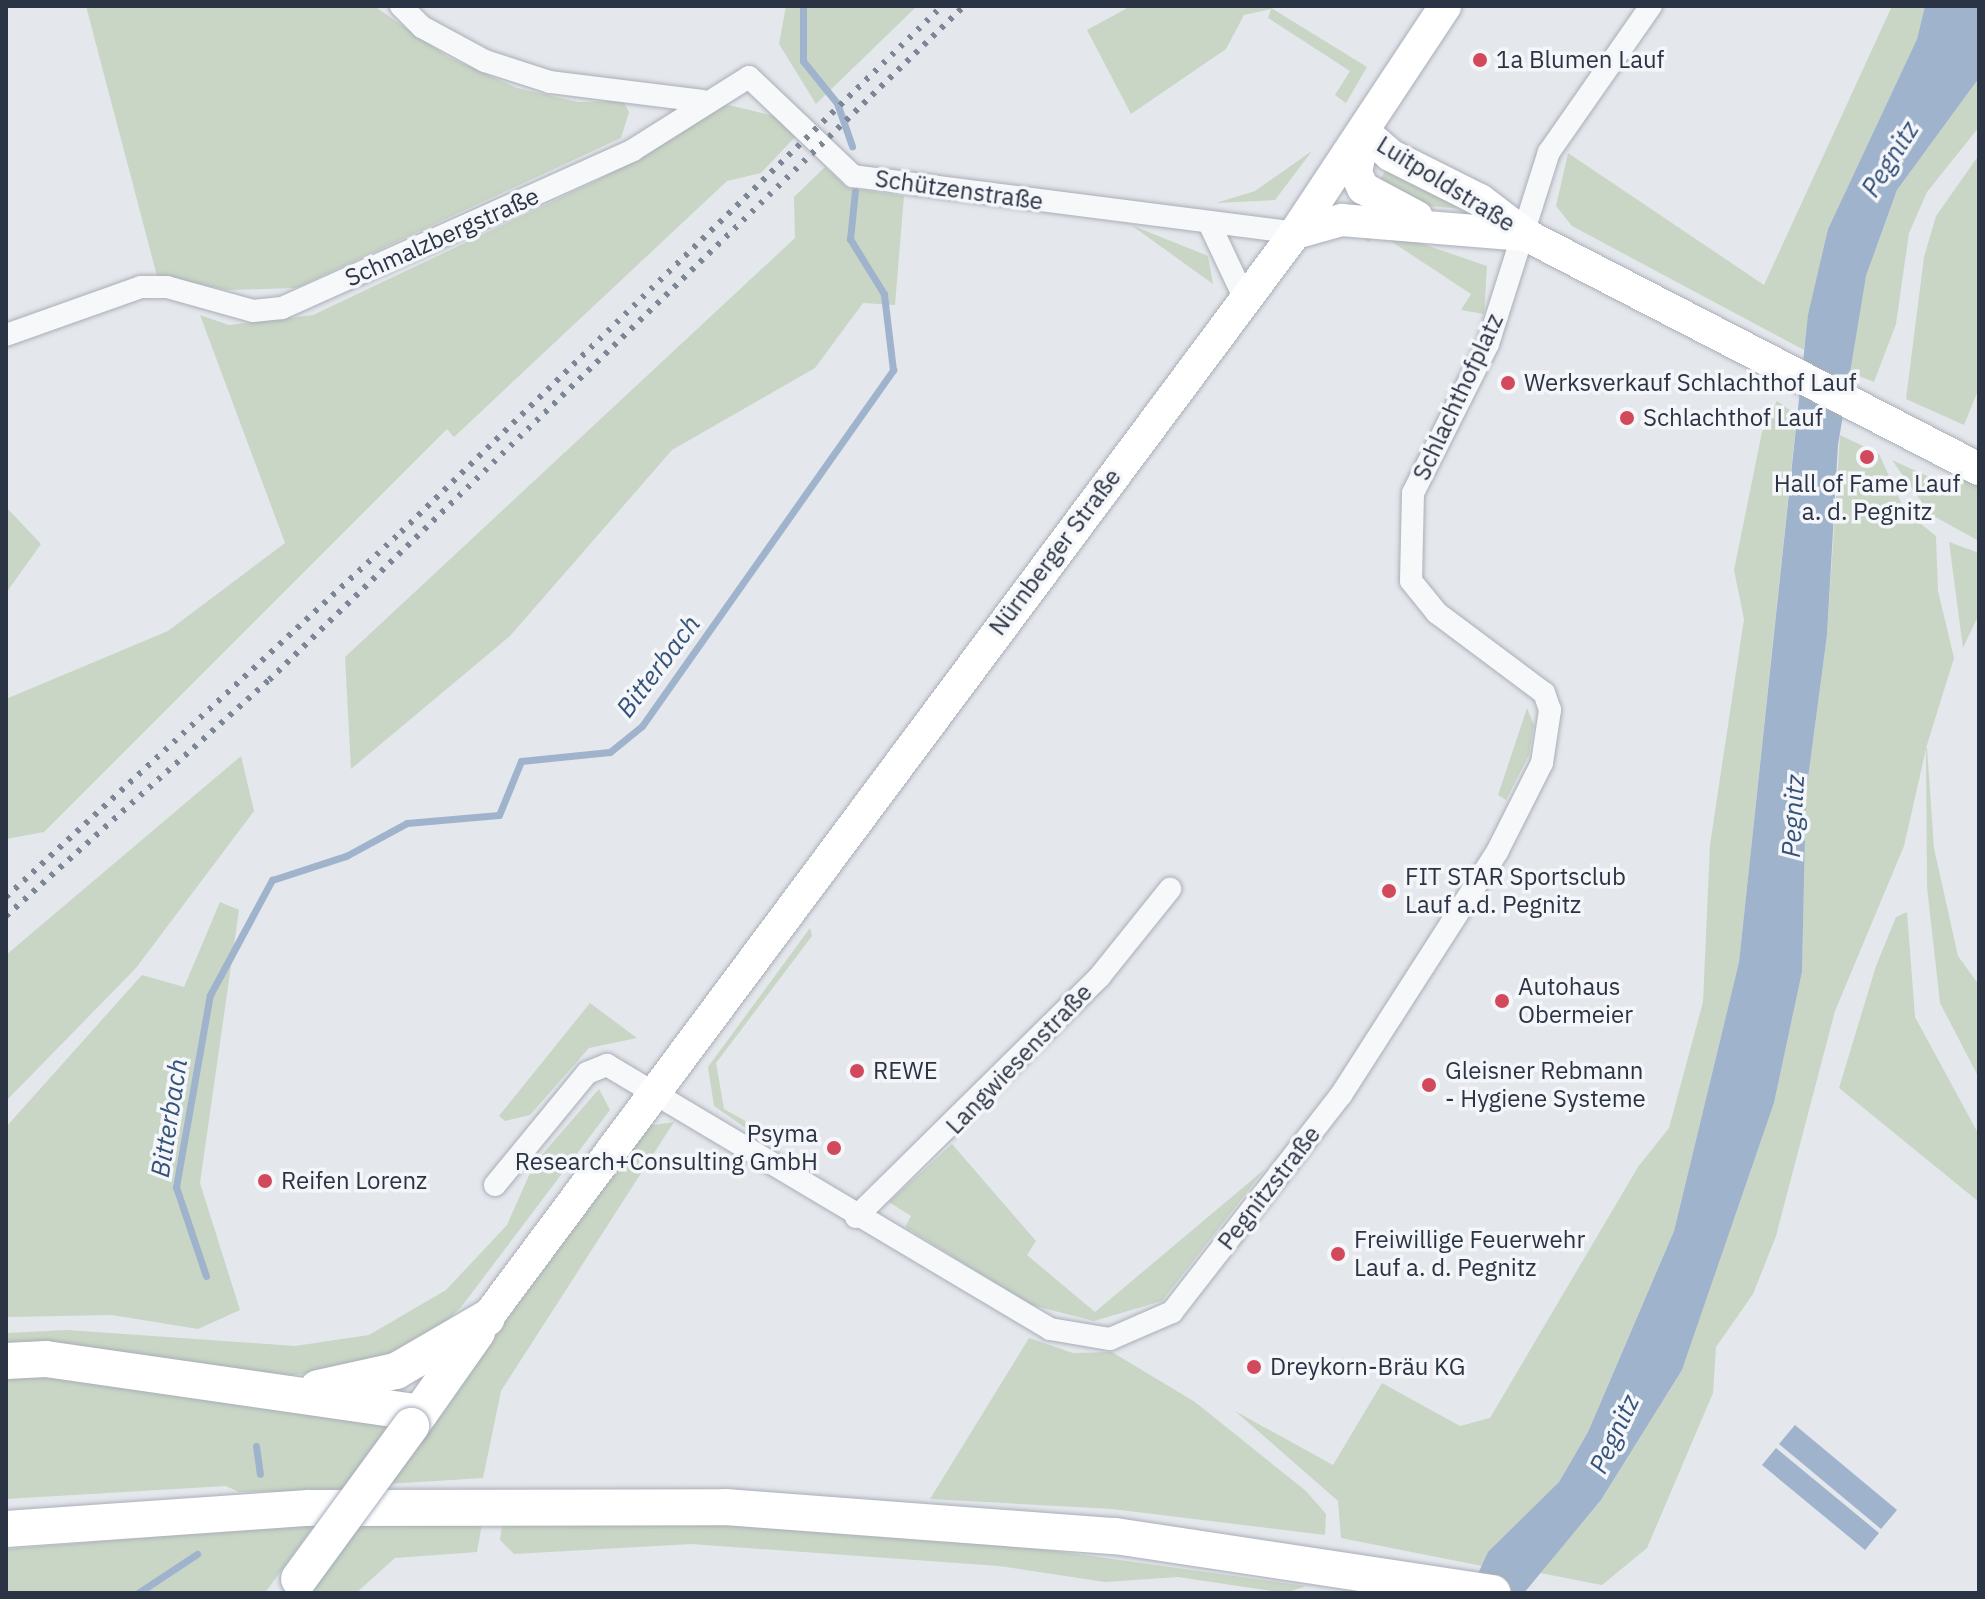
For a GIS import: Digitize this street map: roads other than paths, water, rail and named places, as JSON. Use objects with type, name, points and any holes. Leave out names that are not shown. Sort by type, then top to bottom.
[{"type":"main road","name":"Nürnberger Straße","points":[[487,1318],[575,1194],[1244,297],[1295,233],[1445,6]]},
{"type":"main road","name":"Luitpoldstraße","points":[[1364,132],[1356,173],[1363,188],[1436,226]]},
{"type":"main road","name":"Luitpoldstraße","points":[[1364,132],[1390,155],[1480,200],[1526,235],[1971,461]]},
{"type":"main road","name":"Luitpoldstraße","points":[[1295,233],[1342,220],[1526,235]]},
{"type":"main road","points":[[274,1391],[396,1371],[487,1318]]},
{"type":"main road","points":[[293,1586],[487,1318]]},
{"type":"main road","points":[[6,1361],[46,1359],[274,1391],[415,1420]]},
{"type":"main road","points":[[6,1529],[457,1504],[823,1511],[1115,1536],[1493,1593]]},
{"type":"main road","points":[[6,1511],[63,1524]]},
{"type":"street","points":[[401,6],[422,27],[485,61],[550,82],[702,101]]},
{"type":"street","name":"Schlachthofplatz","points":[[1411,581],[1413,493],[1488,344],[1526,235],[1549,152],[1589,85],[1651,6]]},
{"type":"street","name":"Schützenstraße","points":[[702,101],[749,77],[853,176],[1295,233]]},
{"type":"street","name":"Schmalzbergstraße","points":[[6,335],[120,291],[167,287],[253,311],[282,308],[633,150],[702,101]]},
{"type":"street","points":[[1209,223],[1244,297]]},
{"type":"street","name":"Pegnitzstraße","points":[[653,1090],[856,1217],[1071,1337],[1110,1339],[1172,1312],[1341,1095],[1497,852],[1542,763],[1550,710],[1544,693],[1437,613],[1411,581]]},
{"type":"street","name":"Langwiesenstraße","points":[[856,1217],[1100,976],[1170,889]]},
{"type":"street","points":[[495,1185],[587,1073],[607,1065],[653,1090]]},
{"type":"water","name":"Pegnitz","points":[[1925,6],[1979,6],[1979,78],[1897,190],[1866,276],[1838,445],[1827,635],[1806,794],[1802,972],[1774,1103],[1682,1370],[1601,1500],[1524,1593],[1469,1593],[1488,1552],[1559,1482],[1588,1432],[1674,1231],[1739,962],[1808,315],[1828,229],[1917,39]]},
{"type":"water","points":[[1795,1425],[1897,1510],[1881,1529],[1779,1444]]},
{"type":"water","points":[[1776,1448],[1879,1533],[1865,1550],[1762,1465]]},
{"type":"waterway","name":"Bitterbach","points":[[803,6],[803,61],[837,103],[852,146]]},
{"type":"waterway","name":"Bitterbach","points":[[206,1276],[176,1187],[210,995],[272,880],[346,856],[407,823],[499,815],[521,761],[610,752],[642,726],[893,370],[884,294],[850,239],[855,191]]},
{"type":"waterway","name":"Bitterbach","points":[[256,1446],[260,1474]]},
{"type":"waterway","name":"Bitterbach","points":[[138,1593],[197,1554]]},
{"type":"railway","points":[[6,897],[401,532],[942,6]]},
{"type":"railway","points":[[6,916],[269,680],[964,6]]},
{"type":"place","name":"1a Blumen Lauf","points":[[1480,60]]},
{"type":"place","name":"Werksverkauf Schlachthof Lauf","points":[[1508,383]]},
{"type":"place","name":"Schlachthof Lauf","points":[[1627,418]]},
{"type":"place","name":"Hall of Fame Lauf a. d. Pegnitz","points":[[1867,457]]},
{"type":"place","name":"FIT STAR Sportsclub Lauf a.d. Pegnitz","points":[[1389,891]]},
{"type":"place","name":"Autohaus Obermeier","points":[[1502,1001]]},
{"type":"place","name":"REWE","points":[[857,1071]]},
{"type":"place","name":"Gleisner Rebmann - Hygiene Systeme","points":[[1429,1085]]},
{"type":"place","name":"Psyma Research+Consulting GmbH","points":[[834,1148]]},
{"type":"place","name":"Reifen Lorenz","points":[[265,1181]]},
{"type":"place","name":"Freiwillige Feuerwehr Lauf a. d. Pegnitz","points":[[1338,1254]]},
{"type":"place","name":"Dreykorn-Bräu KG","points":[[1254,1367]]}]
